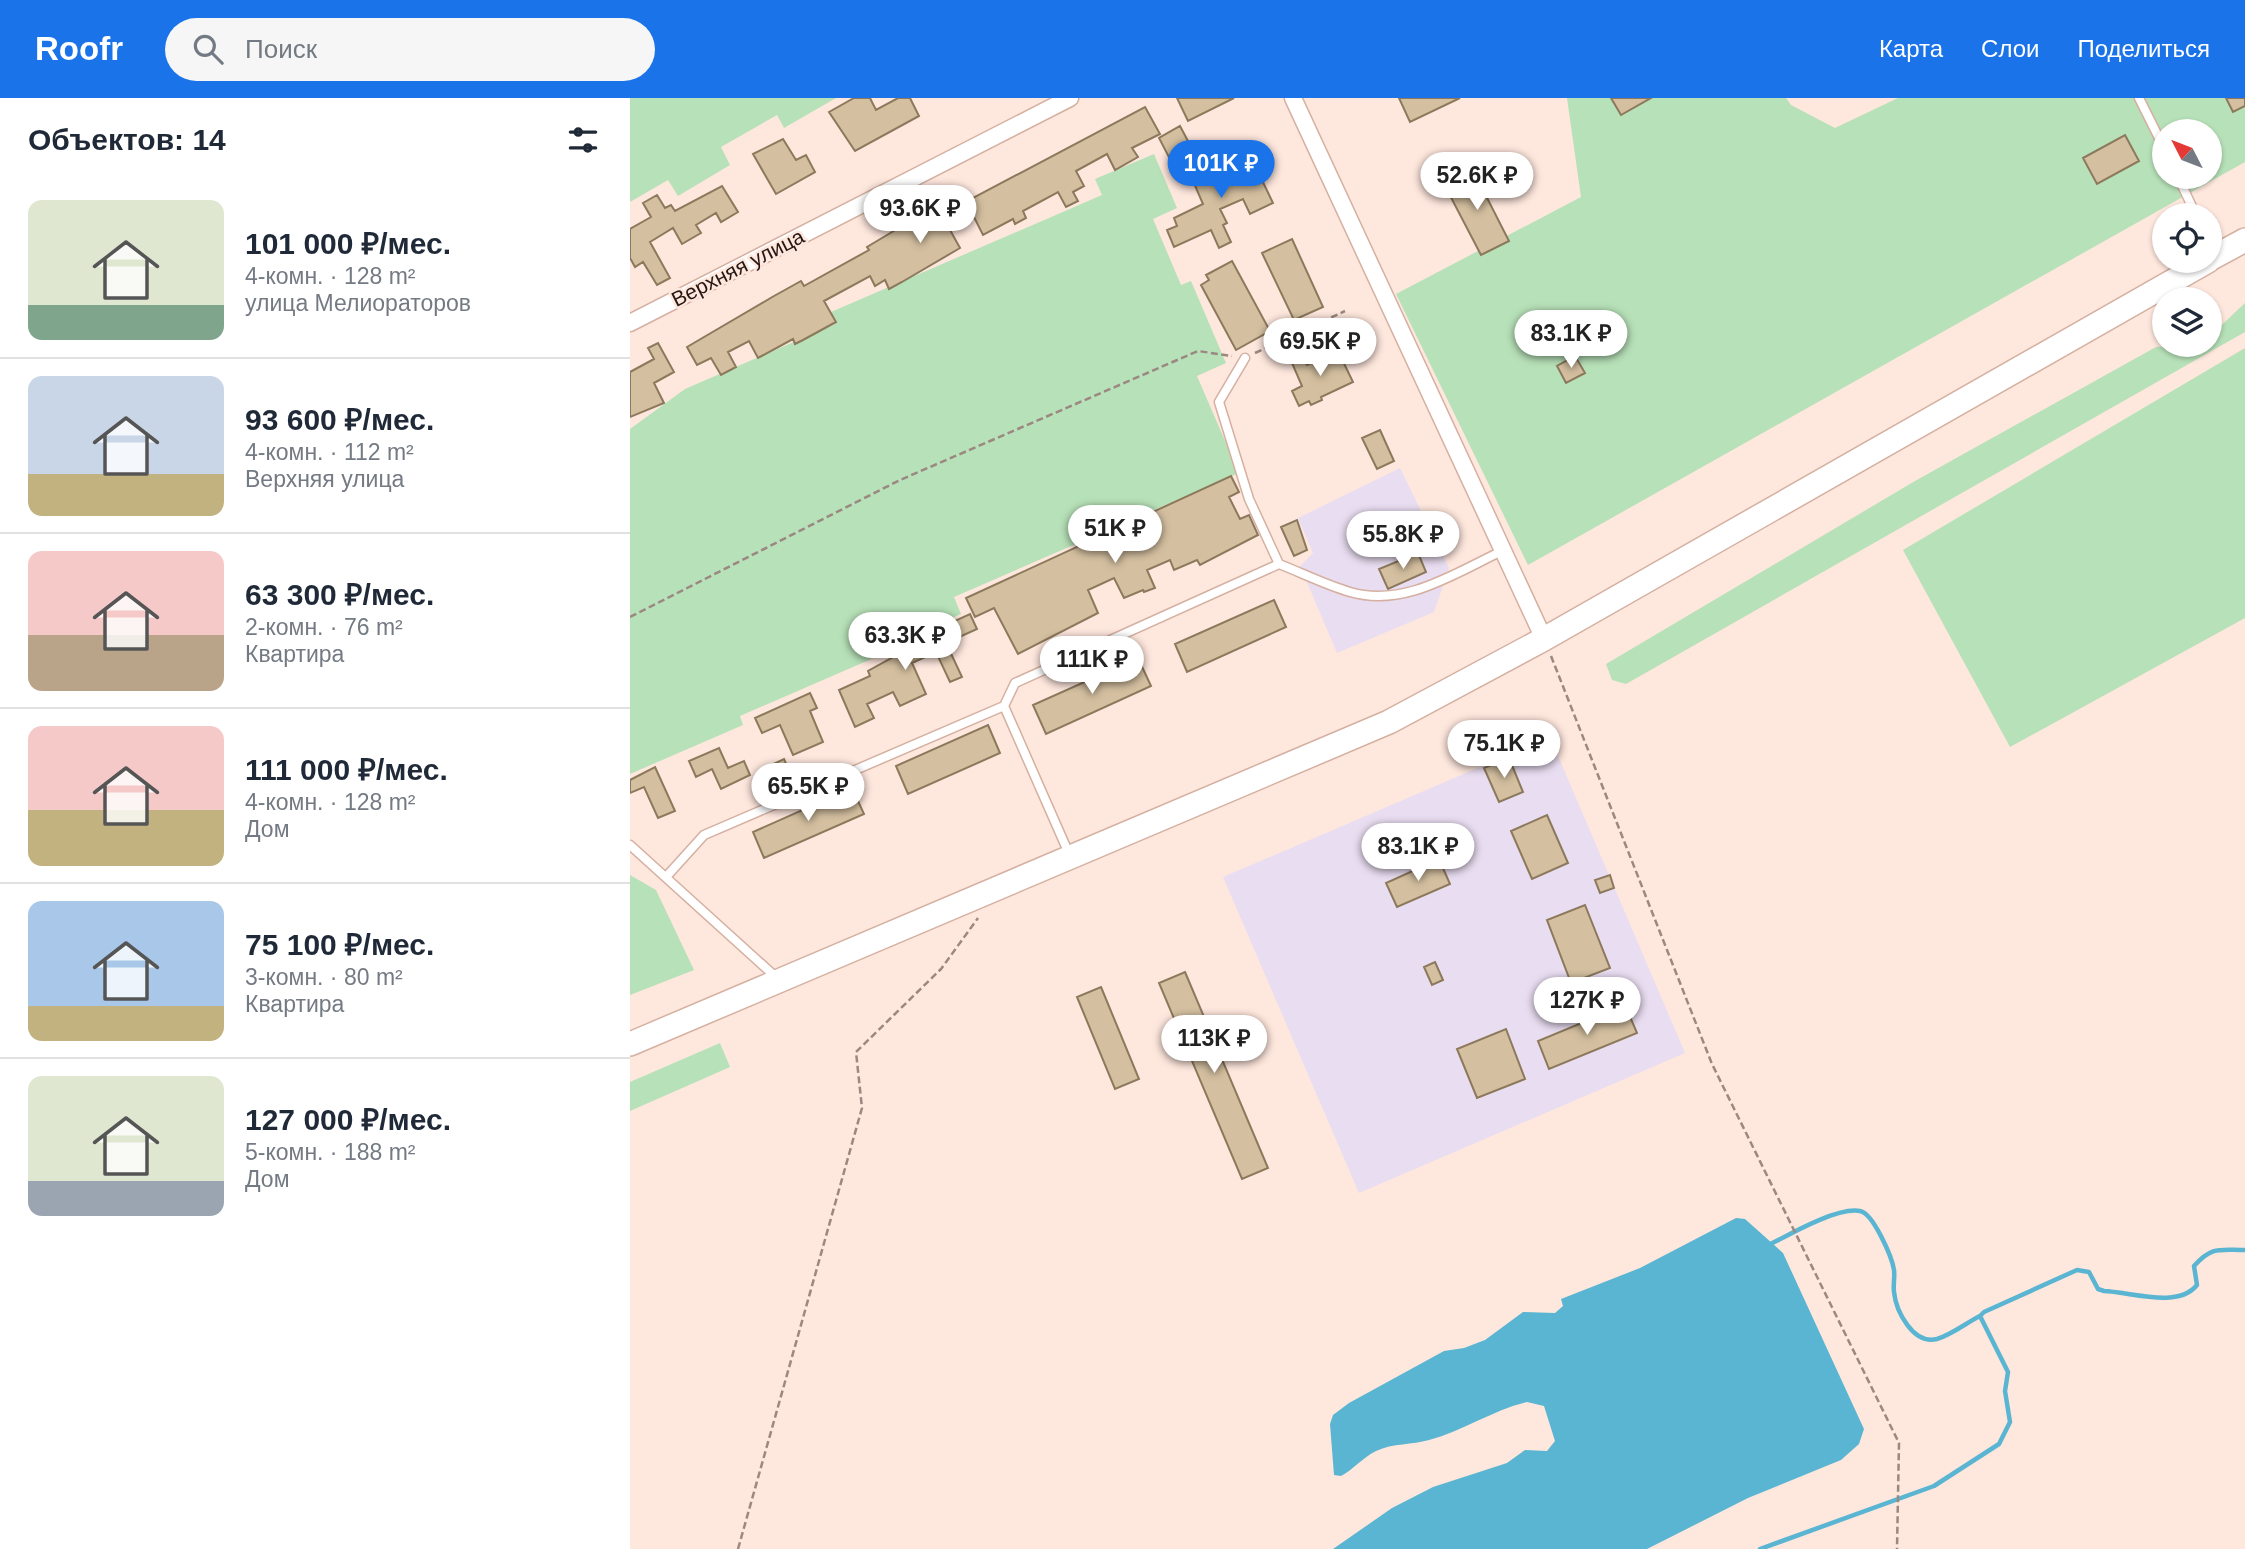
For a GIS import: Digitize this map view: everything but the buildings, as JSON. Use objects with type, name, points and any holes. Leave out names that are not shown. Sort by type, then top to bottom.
[{"type":"main road","points":[[2222,250],[2245,240]]},
{"type":"main road","points":[[630,1044],[1389,722],[1544,639],[2180,273]]},
{"type":"street","name":"Верхняя улица","points":[[630,323],[1070,98]]},
{"type":"street","points":[[1293,98],[1544,639]]},
{"type":"lane","points":[[2139,98],[2152,124]]},
{"type":"lane","points":[[1245,358],[1219,402],[1249,499],[1279,564],[1351,593],[1384,597],[1414,592],[1502,551]]},
{"type":"lane","points":[[666,877],[705,835],[1004,706],[1015,683],[1279,564]]},
{"type":"lane","points":[[1004,706],[1071,858]]},
{"type":"lane","points":[[630,845],[781,981]]},
{"type":"path","points":[[630,617],[900,480],[1198,351],[1245,358],[1345,311]]},
{"type":"path","points":[[1544,639],[1712,1064],[1899,1443],[1897,1549]]},
{"type":"path","points":[[738,1549],[862,1108],[856,1052],[941,969],[998,890]]},
{"type":"shaded area","points":[[1400,468],[1449,568],[1434,612],[1337,653],[1300,566],[1313,553],[1298,518]]},
{"type":"shaded area","points":[[1550,737],[1685,1053],[1359,1193],[1223,877]]},
{"type":"green space","points":[[630,98],[836,98],[784,128],[777,115],[721,147],[730,165],[678,196],[668,180],[630,202]]},
{"type":"green space","points":[[1567,98],[1786,98],[1791,105],[1835,128],[1898,98],[2245,98],[2245,162],[2222,175],[2222,119],[2152,119],[2152,189],[2197,189],[2172,203],[2152,203],[2152,214],[1528,565],[1396,294],[1581,197]]},
{"type":"green space","points":[[1154,154],[1177,208],[1153,219],[1181,285],[1191,281],[1226,363],[1197,376],[1239,473],[954,597],[961,614],[904,639],[906,644],[740,716],[743,725],[630,774],[630,429],[685,389],[835,324],[831,312],[1102,195],[1095,179]]},
{"type":"green space","points":[[2245,303],[2245,332],[2222,345],[2222,325]]},
{"type":"green space","points":[[2245,348],[2245,618],[2010,747],[1903,550]]},
{"type":"green space","points":[[2152,349],[2152,357],[2201,357],[1626,684],[1612,680],[1606,664],[1915,481]]},
{"type":"green space","points":[[630,875],[656,890],[694,970],[630,995]]},
{"type":"green space","points":[[720,1043],[730,1067],[630,1111],[630,1082]]},
{"type":"water","points":[[1736,1218],[1745,1219],[1783,1253],[1864,1429],[1859,1444],[1841,1460],[1748,1498],[1647,1549],[1333,1549],[1392,1508],[1433,1487],[1507,1463],[1525,1450],[1547,1451],[1555,1441],[1544,1406],[1527,1402],[1442,1436],[1376,1451],[1341,1476],[1334,1475],[1330,1424],[1333,1415],[1349,1403],[1444,1351],[1464,1348],[1485,1340],[1523,1312],[1555,1313],[1563,1306],[1561,1299],[1640,1268]]},
{"type":"waterway","points":[[1769,1245],[1827,1217],[1860,1211],[1871,1219],[1886,1246],[1894,1270],[1895,1300],[1902,1317],[1913,1332],[1920,1337],[1937,1339],[1980,1316]]},
{"type":"waterway","points":[[1760,1549],[1934,1486],[1999,1444],[2010,1422],[2005,1391],[2008,1372],[1980,1316],[1984,1312],[2077,1270],[2089,1272],[2098,1289],[2104,1291],[2166,1298],[2178,1296],[2197,1285],[2194,1266],[2206,1255],[2222,1250],[2245,1250]]}]
